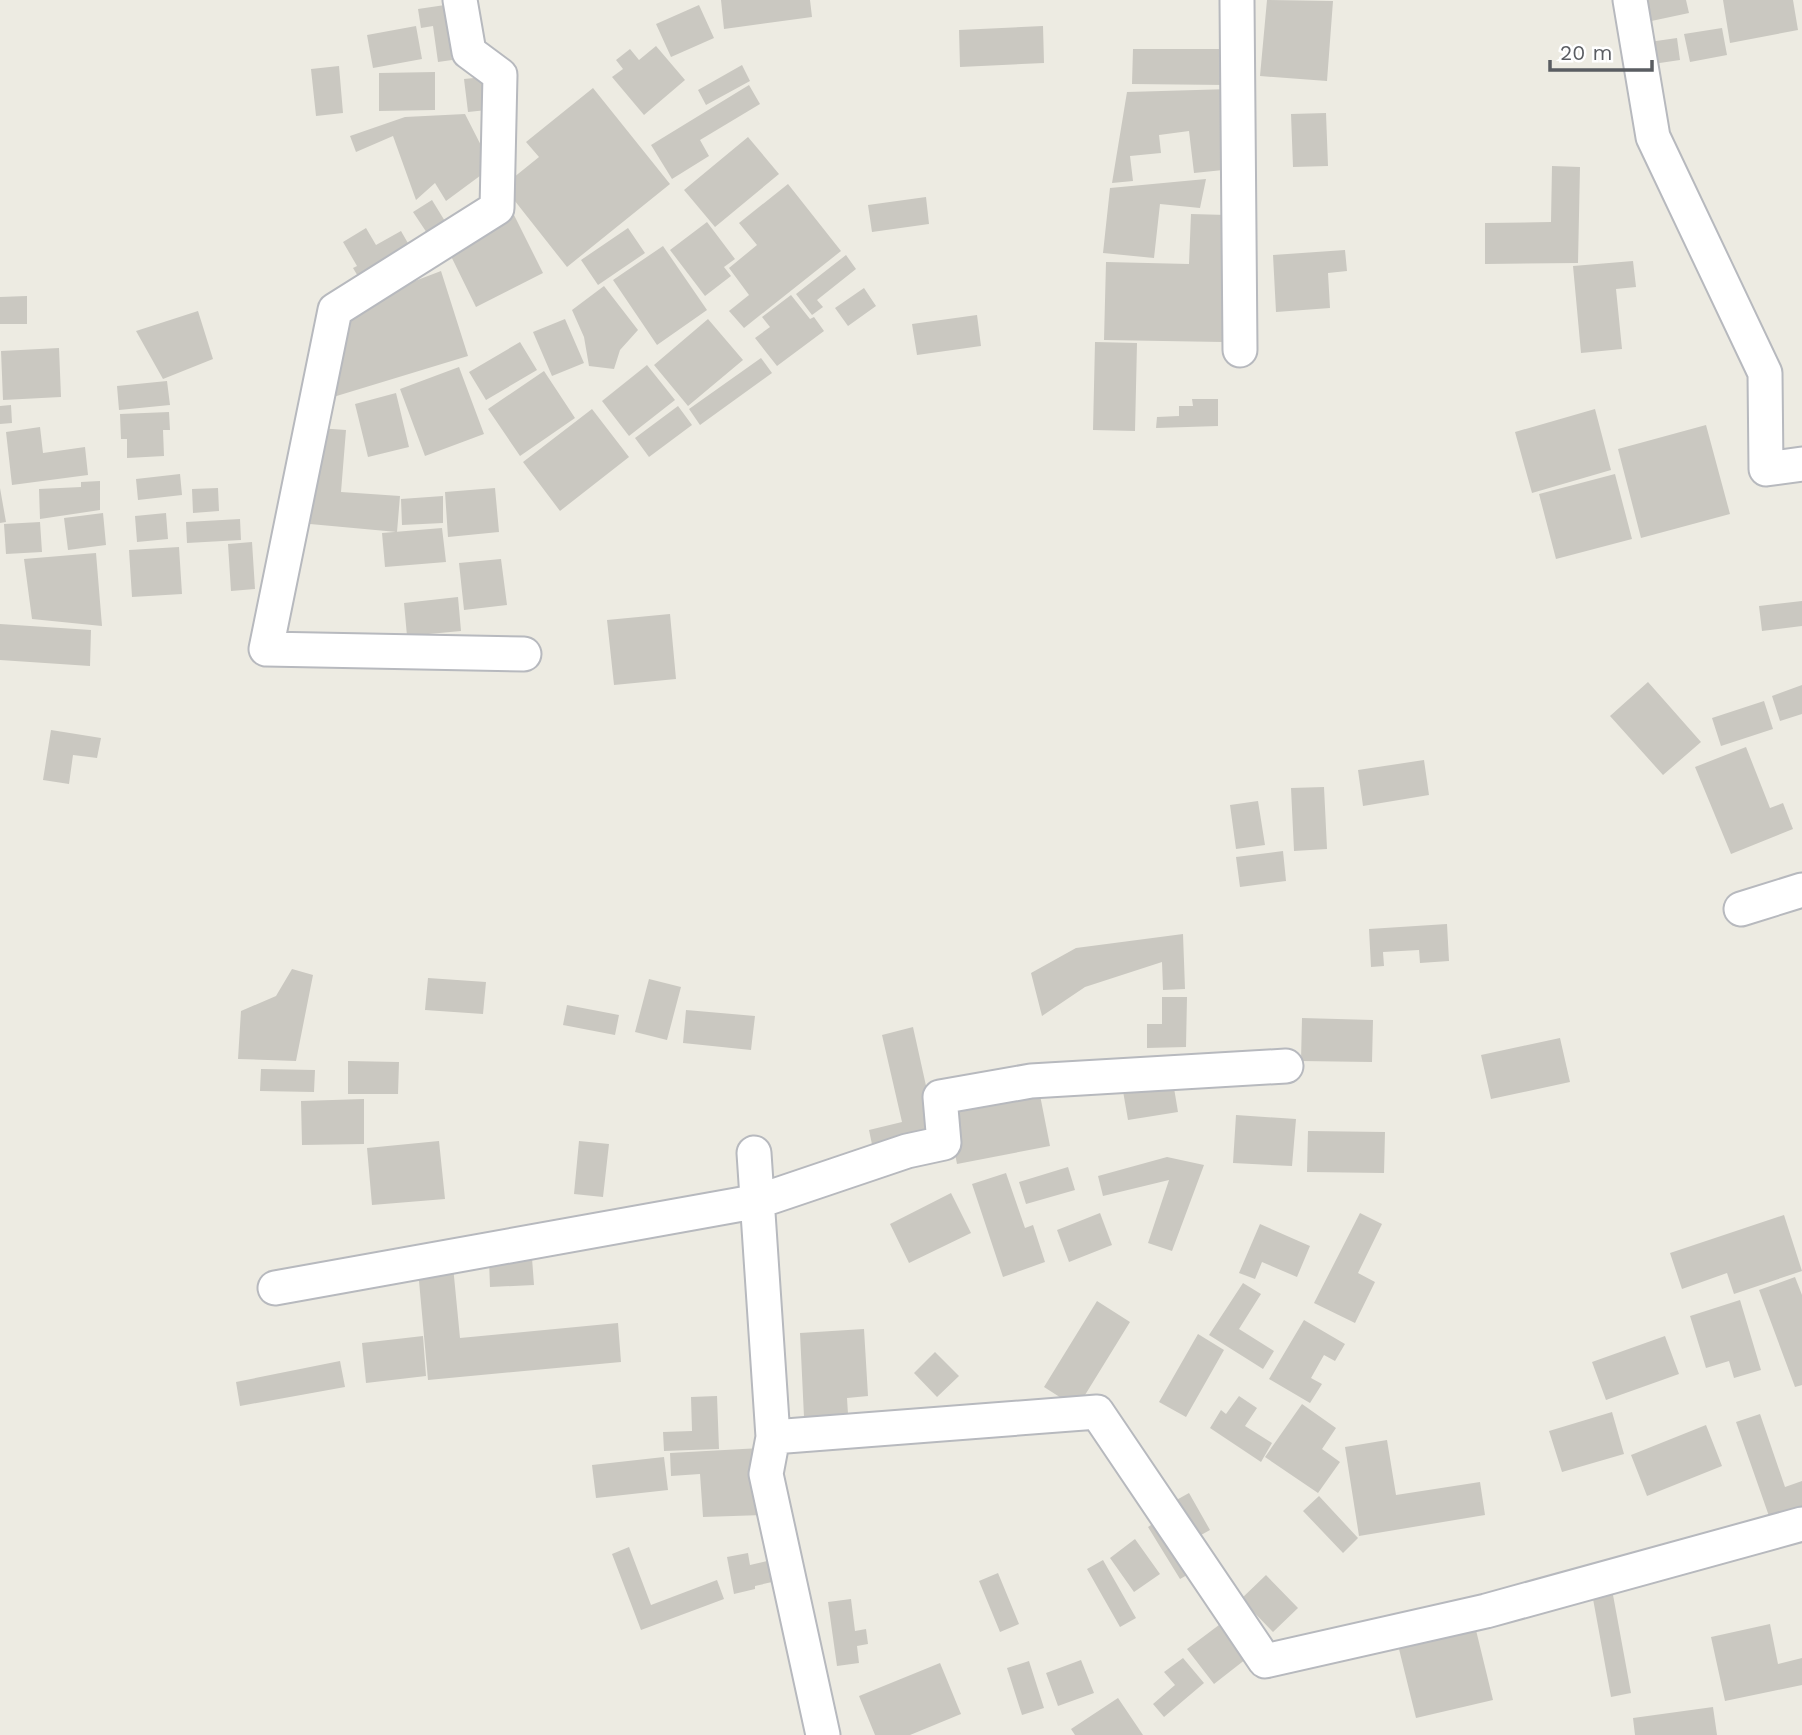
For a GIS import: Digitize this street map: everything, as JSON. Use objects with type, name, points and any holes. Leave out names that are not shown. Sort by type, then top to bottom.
[{"type":"street","points":[[460,0],[468,52],[500,75],[497,208],[335,310],[265,649],[524,654]]},
{"type":"street","points":[[1237,0],[1240,350]]},
{"type":"street","points":[[1630,0],[1653,137],[1765,373],[1766,469],[1802,464]]},
{"type":"street","points":[[1741,909],[1802,890]]},
{"type":"street","points":[[275,1289],[759,1200],[944,1143],[940,1097],[1031,1081],[1286,1066]]},
{"type":"street","points":[[754,1153],[773,1437],[766,1474],[822,1735]]},
{"type":"street","points":[[773,1437],[1097,1412],[1265,1661],[1486,1611],[1802,1524]]},
{"type":"building","points":[[721,0],[810,0],[812,17],[724,29]]},
{"type":"building","points":[[1267,0],[1333,1],[1327,81],[1260,76]]},
{"type":"building","points":[[1637,0],[1686,0],[1689,13],[1642,23]]},
{"type":"building","points":[[1723,0],[1793,0],[1798,30],[1730,43]]},
{"type":"building","points":[[445,5],[452,60],[438,62],[433,26],[421,28],[418,9]]},
{"type":"building","points":[[699,5],[714,38],[671,57],[656,24]]},
{"type":"building","points":[[416,26],[422,59],[373,68],[367,35]]},
{"type":"building","points":[[1043,26],[1044,63],[960,67],[959,30]]},
{"type":"building","points":[[1722,28],[1727,55],[1690,62],[1684,34]]},
{"type":"building","points":[[1677,38],[1680,60],[1646,65],[1642,43]]},
{"type":"building","points":[[656,46],[685,80],[644,115],[612,77],[623,69],[616,60],[630,49],[639,60]]},
{"type":"building","points":[[1133,49],[1226,49],[1226,85],[1132,84]]},
{"type":"building","points":[[742,65],[750,81],[706,105],[698,90]]},
{"type":"building","points":[[339,66],[343,113],[316,116],[311,69]]},
{"type":"building","points":[[435,72],[435,110],[379,111],[379,73]]},
{"type":"building","points":[[484,77],[487,110],[468,112],[464,79]]},
{"type":"building","points":[[749,85],[760,104],[700,140],[709,156],[672,179],[651,145]]},
{"type":"building","points":[[593,88],[670,184],[567,267],[503,186],[539,157],[526,142]]},
{"type":"building","points":[[1231,89],[1233,169],[1194,173],[1189,131],[1159,135],[1161,153],[1130,156],[1133,181],[1112,183],[1127,92]]},
{"type":"building","points":[[1326,113],[1328,166],[1293,167],[1291,114]]},
{"type":"building","points":[[465,114],[492,167],[446,201],[435,183],[416,200],[393,136],[356,152],[350,136],[405,117]]},
{"type":"building","points":[[748,137],[779,174],[715,227],[684,190]]},
{"type":"building","points":[[1552,166],[1580,167],[1578,263],[1485,264],[1485,223],[1551,222]]},
{"type":"building","points":[[1206,179],[1200,208],[1160,204],[1154,258],[1103,253],[1110,188]]},
{"type":"building","points":[[788,184],[841,251],[744,328],[729,311],[749,295],[729,268],[757,245],[739,223]]},
{"type":"building","points":[[926,197],[929,224],[872,232],[868,205]]},
{"type":"building","points":[[432,200],[451,231],[433,242],[413,212]]},
{"type":"building","points":[[1191,214],[1227,215],[1223,342],[1104,340],[1106,262],[1189,264]]},
{"type":"building","points":[[514,215],[543,273],[476,307],[447,248]]},
{"type":"building","points":[[707,222],[735,259],[724,267],[731,276],[705,296],[670,250]]},
{"type":"building","points":[[366,228],[376,245],[401,231],[413,252],[362,283],[353,268],[357,266],[343,242]]},
{"type":"building","points":[[628,228],[645,253],[598,285],[581,260]]},
{"type":"building","points":[[663,246],[707,310],[657,345],[613,280]]},
{"type":"building","points":[[1345,250],[1347,271],[1328,273],[1330,308],[1276,312],[1273,255]]},
{"type":"building","points":[[846,255],[856,269],[817,300],[823,307],[812,315],[796,294]]},
{"type":"building","points":[[1633,261],[1636,287],[1616,289],[1622,349],[1581,353],[1573,266]]},
{"type":"building","points":[[441,271],[468,356],[330,398],[352,305]]},
{"type":"building","points":[[604,286],[638,330],[620,350],[614,369],[589,366],[584,337],[572,310]]},
{"type":"building","points":[[864,288],[876,306],[848,326],[835,308]]},
{"type":"building","points":[[791,295],[810,319],[814,317],[824,331],[777,366],[755,338],[770,327],[762,317]]},
{"type":"building","points":[[27,296],[27,324],[0,324],[0,297]]},
{"type":"building","points":[[198,311],[213,359],[163,379],[136,331]]},
{"type":"building","points":[[977,315],[981,346],[917,355],[912,324]]},
{"type":"building","points":[[565,319],[584,363],[552,376],[533,332]]},
{"type":"building","points":[[708,319],[743,360],[688,406],[654,365]]},
{"type":"building","points":[[520,342],[537,370],[486,400],[469,372]]},
{"type":"building","points":[[1095,342],[1137,343],[1135,431],[1093,430]]},
{"type":"building","points":[[59,348],[61,397],[3,400],[1,351]]},
{"type":"building","points":[[761,358],[772,373],[700,425],[689,409]]},
{"type":"building","points":[[647,365],[675,400],[629,436],[602,401]]},
{"type":"building","points":[[459,367],[484,434],[425,456],[400,389]]},
{"type":"building","points":[[544,371],[575,418],[520,456],[488,409]]},
{"type":"building","points":[[167,381],[170,405],[119,410],[117,386]]},
{"type":"building","points":[[396,393],[409,447],[368,457],[355,404]]},
{"type":"building","points":[[1192,399],[1218,399],[1218,426],[1156,428],[1157,417],[1179,416],[1179,406],[1193,406]]},
{"type":"building","points":[[11,405],[12,423],[0,424],[0,406]]},
{"type":"building","points":[[678,406],[692,425],[649,457],[635,438]]},
{"type":"building","points":[[592,409],[629,457],[560,511],[523,462]]},
{"type":"building","points":[[1595,409],[1611,470],[1532,493],[1515,432]]},
{"type":"building","points":[[169,412],[170,430],[163,430],[164,456],[127,458],[127,439],[121,439],[120,414]]},
{"type":"building","points":[[1706,425],[1730,514],[1641,538],[1618,449]]},
{"type":"building","points":[[40,427],[43,453],[85,447],[88,475],[12,485],[6,432]]},
{"type":"building","points":[[318,428],[346,430],[341,492],[400,496],[397,532],[310,524]]},
{"type":"building","points":[[180,474],[182,495],[138,500],[136,479]]},
{"type":"building","points":[[1615,474],[1632,539],[1556,559],[1539,494]]},
{"type":"building","points":[[100,481],[100,510],[40,519],[39,489],[81,487],[81,482]]},
{"type":"building","points":[[0,488],[6,522],[0,523]]},
{"type":"building","points":[[218,488],[219,511],[193,513],[192,489]]},
{"type":"building","points":[[495,488],[499,532],[448,537],[445,492]]},
{"type":"building","points":[[443,496],[443,523],[402,525],[401,499]]},
{"type":"building","points":[[103,513],[106,545],[68,550],[64,518]]},
{"type":"building","points":[[166,513],[168,539],[137,542],[135,516]]},
{"type":"building","points":[[240,519],[241,540],[187,543],[186,522]]},
{"type":"building","points":[[40,522],[42,552],[6,554],[4,524]]},
{"type":"building","points":[[442,528],[446,562],[385,567],[382,533]]},
{"type":"building","points":[[252,542],[255,589],[231,591],[228,544]]},
{"type":"building","points":[[179,547],[182,594],[132,597],[129,550]]},
{"type":"building","points":[[96,553],[102,626],[32,619],[24,559]]},
{"type":"building","points":[[501,559],[507,605],[464,610],[459,563]]},
{"type":"building","points":[[458,597],[461,631],[407,636],[404,603]]},
{"type":"building","points":[[1802,601],[1802,626],[1762,631],[1759,606]]},
{"type":"building","points":[[670,614],[676,679],[614,685],[607,620]]},
{"type":"building","points":[[0,624],[91,630],[90,666],[0,660]]},
{"type":"building","points":[[1648,682],[1701,742],[1663,775],[1610,716]]},
{"type":"building","points":[[1802,685],[1802,714],[1780,721],[1772,696]]},
{"type":"building","points":[[1764,701],[1773,729],[1721,746],[1712,718]]},
{"type":"building","points":[[51,730],[101,738],[97,758],[73,755],[69,784],[43,780]]},
{"type":"building","points":[[1746,747],[1770,808],[1783,803],[1793,829],[1731,854],[1695,767]]},
{"type":"building","points":[[1424,760],[1429,795],[1363,806],[1358,770]]},
{"type":"building","points":[[1324,787],[1327,849],[1294,851],[1291,788]]},
{"type":"building","points":[[1258,801],[1265,845],[1236,849],[1230,805]]},
{"type":"building","points":[[1283,851],[1286,881],[1240,887],[1236,857]]},
{"type":"building","points":[[1447,924],[1449,961],[1420,963],[1419,950],[1383,952],[1384,966],[1371,967],[1369,929]]},
{"type":"building","points":[[1183,934],[1185,989],[1163,990],[1162,962],[1085,987],[1042,1016],[1031,973],[1076,948]]},
{"type":"building","points":[[292,969],[313,975],[296,1061],[238,1059],[241,1011],[276,996]]},
{"type":"building","points":[[428,978],[486,982],[483,1014],[425,1010]]},
{"type":"building","points":[[649,979],[681,987],[667,1040],[635,1032]]},
{"type":"building","points":[[1162,997],[1187,997],[1186,1047],[1147,1048],[1147,1024],[1162,1024]]},
{"type":"building","points":[[567,1005],[619,1015],[615,1035],[563,1025]]},
{"type":"building","points":[[686,1010],[755,1016],[751,1050],[683,1043]]},
{"type":"building","points":[[1302,1018],[1373,1020],[1372,1062],[1301,1061]]},
{"type":"building","points":[[913,1027],[938,1140],[874,1154],[869,1130],[902,1122],[882,1035]]},
{"type":"building","points":[[1560,1038],[1570,1082],[1491,1099],[1481,1055]]},
{"type":"building","points":[[348,1061],[399,1062],[398,1094],[348,1094]]},
{"type":"building","points":[[261,1069],[315,1070],[314,1092],[260,1091]]},
{"type":"building","points":[[1173,1082],[1178,1112],[1128,1120],[1123,1091]]},
{"type":"building","points":[[1039,1090],[1050,1146],[957,1164],[946,1108]]},
{"type":"building","points":[[364,1099],[364,1144],[302,1145],[301,1101]]},
{"type":"building","points":[[1236,1115],[1296,1119],[1292,1166],[1233,1163]]},
{"type":"building","points":[[1308,1131],[1385,1132],[1384,1173],[1307,1172]]},
{"type":"building","points":[[439,1141],[445,1199],[372,1205],[367,1148]]},
{"type":"building","points":[[579,1141],[609,1144],[603,1197],[574,1194]]},
{"type":"building","points":[[1167,1157],[1204,1165],[1172,1251],[1148,1243],[1169,1180],[1103,1196],[1098,1176]]},
{"type":"building","points":[[1068,1167],[1075,1190],[1026,1204],[1019,1182]]},
{"type":"building","points":[[1006,1173],[1025,1228],[1033,1225],[1045,1262],[1003,1277],[972,1184]]},
{"type":"building","points":[[951,1193],[971,1233],[909,1263],[890,1224]]},
{"type":"building","points":[[1100,1213],[1112,1245],[1069,1262],[1057,1230]]},
{"type":"building","points":[[1360,1213],[1382,1224],[1358,1273],[1375,1282],[1355,1323],[1314,1303]]},
{"type":"building","points":[[1784,1215],[1802,1271],[1734,1294],[1727,1273],[1682,1289],[1670,1253]]},
{"type":"building","points":[[1260,1224],[1310,1246],[1297,1277],[1262,1262],[1255,1279],[1239,1273]]},
{"type":"building","points":[[532,1258],[534,1285],[490,1287],[489,1260]]},
{"type":"building","points":[[453,1266],[460,1338],[618,1323],[621,1362],[428,1380],[418,1270]]},
{"type":"building","points":[[1795,1277],[1802,1295],[1802,1385],[1795,1387],[1759,1290]]},
{"type":"building","points":[[1243,1283],[1261,1294],[1239,1329],[1274,1351],[1263,1369],[1209,1335]]},
{"type":"building","points":[[1740,1300],[1761,1370],[1734,1378],[1729,1361],[1706,1368],[1690,1316]]},
{"type":"building","points":[[1097,1301],[1130,1322],[1077,1408],[1044,1387]]},
{"type":"building","points":[[1304,1320],[1345,1344],[1335,1361],[1324,1355],[1311,1378],[1322,1384],[1310,1403],[1269,1379]]},
{"type":"building","points":[[864,1329],[868,1396],[847,1398],[848,1414],[804,1417],[800,1333]]},
{"type":"building","points":[[1198,1334],[1224,1350],[1186,1417],[1159,1402]]},
{"type":"building","points":[[423,1336],[426,1376],[366,1383],[362,1343]]},
{"type":"building","points":[[1665,1336],[1679,1374],[1606,1400],[1592,1362]]},
{"type":"building","points":[[935,1352],[959,1376],[937,1397],[914,1373]]},
{"type":"building","points":[[340,1361],[345,1387],[240,1406],[236,1382]]},
{"type":"building","points":[[717,1396],[719,1449],[664,1451],[663,1432],[692,1431],[691,1397]]},
{"type":"building","points":[[1239,1396],[1257,1408],[1245,1426],[1272,1443],[1261,1462],[1210,1428],[1221,1410],[1226,1414]]},
{"type":"building","points":[[1302,1404],[1336,1428],[1322,1449],[1340,1462],[1318,1493],[1265,1457]]},
{"type":"building","points":[[1612,1412],[1624,1454],[1562,1472],[1549,1431]]},
{"type":"building","points":[[1760,1414],[1785,1487],[1802,1481],[1802,1507],[1770,1519],[1736,1422]]},
{"type":"building","points":[[1706,1425],[1722,1466],[1647,1496],[1631,1455]]},
{"type":"building","points":[[1387,1440],[1396,1495],[1480,1482],[1485,1515],[1359,1536],[1345,1447]]},
{"type":"building","points":[[761,1448],[763,1515],[703,1517],[700,1474],[671,1476],[670,1453]]},
{"type":"building","points":[[664,1457],[668,1490],[596,1498],[592,1465]]},
{"type":"building","points":[[1189,1493],[1210,1530],[1192,1540],[1171,1503]]},
{"type":"building","points":[[1319,1496],[1358,1538],[1343,1553],[1303,1511]]},
{"type":"building","points":[[1163,1517],[1196,1570],[1180,1579],[1148,1527]]},
{"type":"building","points":[[1135,1539],[1160,1574],[1134,1592],[1110,1558]]},
{"type":"building","points":[[629,1547],[651,1605],[717,1580],[724,1599],[641,1630],[612,1554]]},
{"type":"building","points":[[748,1553],[750,1565],[767,1561],[772,1582],[734,1594],[727,1557]]},
{"type":"building","points":[[1103,1560],[1136,1618],[1120,1627],[1087,1569]]},
{"type":"building","points":[[998,1573],[1019,1624],[1000,1632],[979,1581]]},
{"type":"building","points":[[1266,1575],[1298,1608],[1273,1632],[1241,1599]]},
{"type":"building","points":[[1611,1584],[1631,1693],[1611,1697],[1591,1588]]},
{"type":"building","points":[[851,1599],[855,1631],[866,1629],[868,1644],[857,1646],[859,1663],[837,1666],[828,1602]]},
{"type":"building","points":[[1770,1624],[1778,1664],[1802,1658],[1802,1685],[1725,1701],[1711,1637]]},
{"type":"building","points":[[1219,1625],[1246,1659],[1214,1684],[1187,1649]]},
{"type":"building","points":[[1475,1626],[1493,1700],[1416,1718],[1398,1645]]},
{"type":"building","points":[[1183,1658],[1204,1683],[1164,1717],[1153,1704],[1175,1685],[1164,1672]]},
{"type":"building","points":[[1081,1660],[1094,1693],[1058,1706],[1046,1673]]},
{"type":"building","points":[[1029,1661],[1044,1708],[1022,1715],[1007,1668]]},
{"type":"building","points":[[940,1663],[961,1714],[910,1735],[875,1735],[859,1696]]},
{"type":"building","points":[[1118,1698],[1143,1735],[1075,1735],[1071,1729]]},
{"type":"building","points":[[1713,1707],[1717,1735],[1635,1735],[1633,1718]]}]
